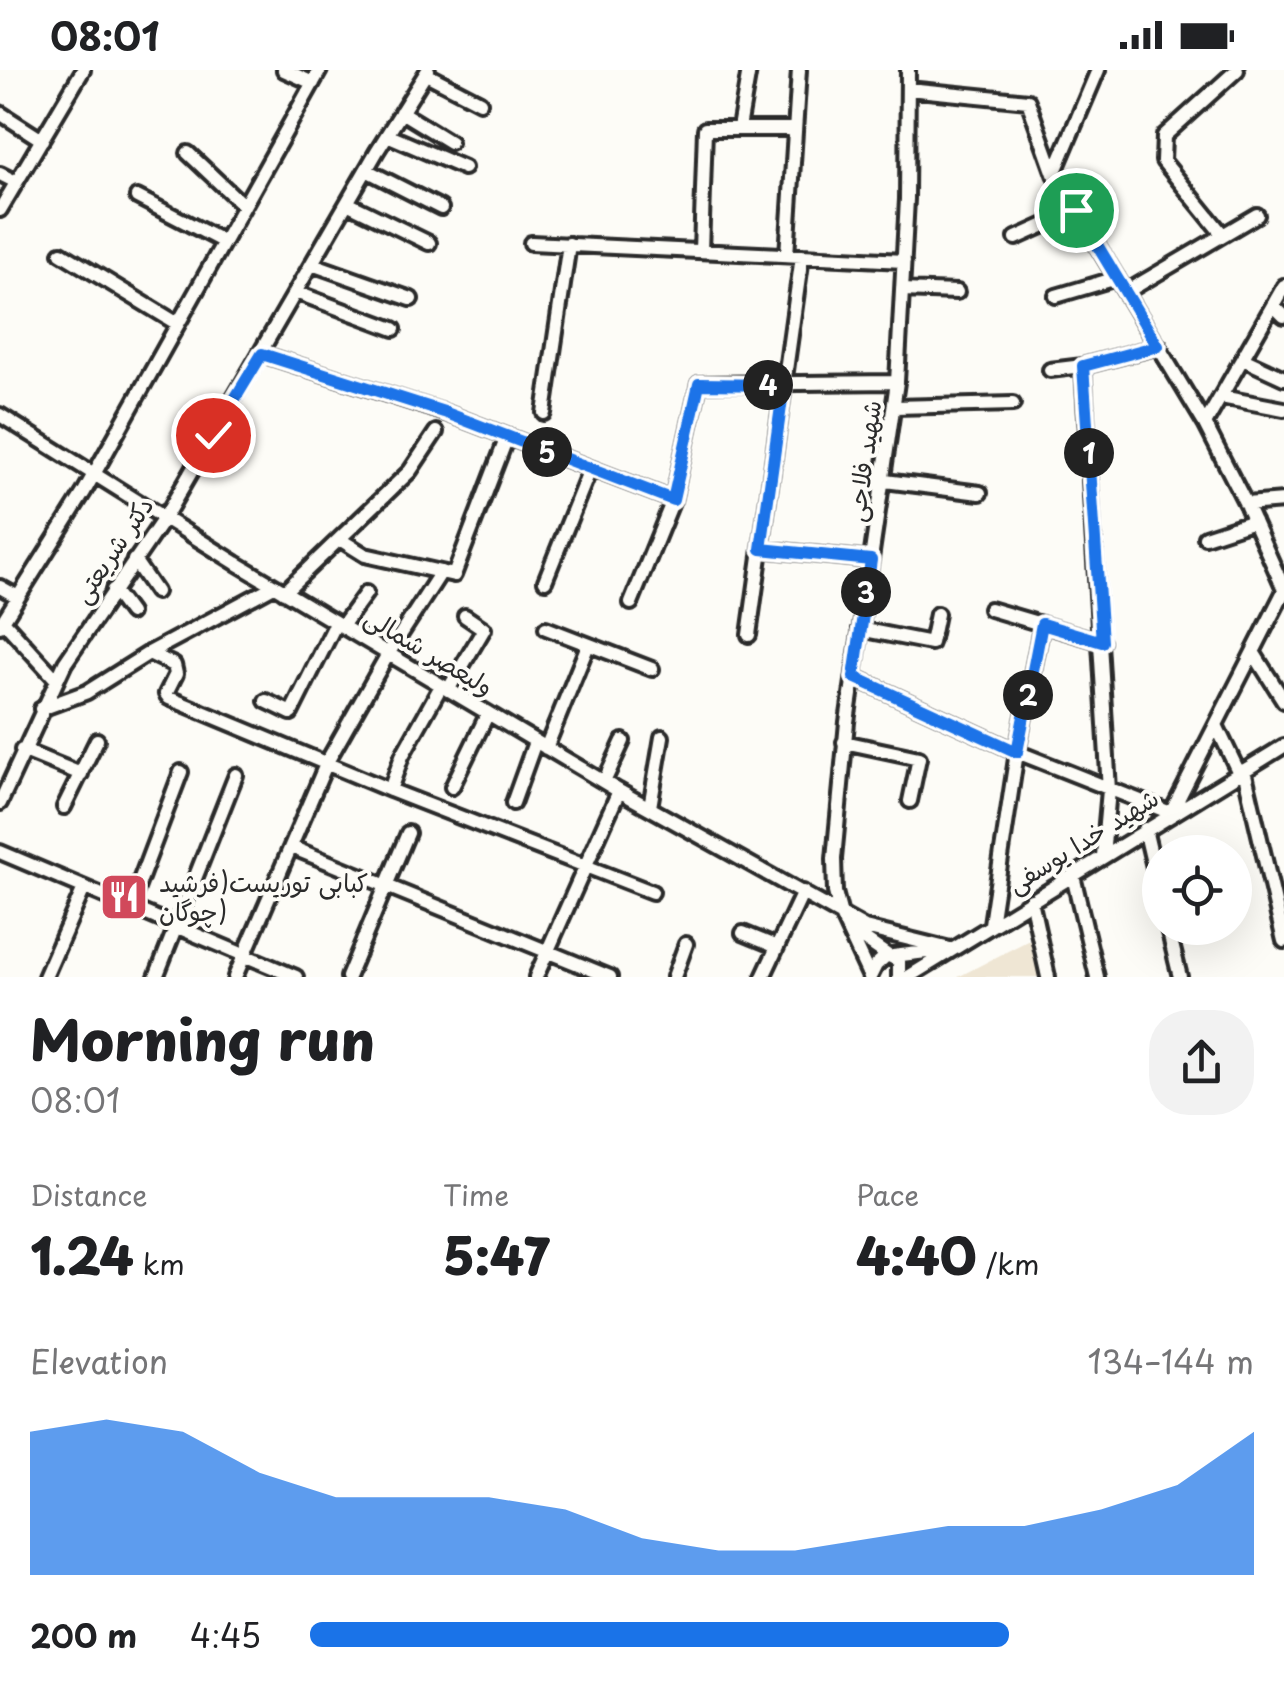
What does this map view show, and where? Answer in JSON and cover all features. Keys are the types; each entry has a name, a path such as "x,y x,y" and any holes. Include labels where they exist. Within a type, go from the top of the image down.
{"street":[{"path":"0,210 83,70"},
{"path":"56,679 2,623 94,472 317,76 284,70"},
{"path":"739,128 749,70"},
{"path":"787,255 799,70"},
{"name":"شهید فلاحی","path":"870,977 841,915 835,892 834,860 844,742 898,382 908,70"},
{"path":"1054,174 1098,70"},
{"path":"1222,235 1163,161 1164,136 1237,70"},
{"path":"427,72 480,102"},
{"name":"دکتر شریعتی","path":"0,802 56,679 165,516 427,72"},
{"path":"854,677 1017,752 1172,813 1284,590 1206,424 1054,174 1028,101 908,89"},
{"path":"402,112 450,142"},
{"path":"0,114 42,140"},
{"path":"701,251 705,128 795,129"},
{"path":"387,135 464,168"},
{"path":"188,153 244,206"},
{"path":"366,170 441,208"},
{"path":"0,174 16,182"},
{"path":"138,197 224,242"},
{"path":"347,202 428,243"},
{"path":"1016,238 1076,210"},
{"path":"1126,292 1257,214"},
{"path":"531,242 904,261"},
{"path":"544,412 569,244"},
{"path":"60,253 178,324"},
{"path":"749,635 802,256"},
{"path":"312,264 412,299"},
{"path":"1056,296 1117,278"},
{"path":"1206,424 1284,286"},
{"path":"902,290 956,292"},
{"path":"296,292 394,329"},
{"path":"1273,305 1284,316"},
{"path":"1050,370 1083,366 1158,346"},
{"path":"262,354 507,436 673,500"},
{"path":"1242,359 1284,378"},
{"path":"1083,366 1109,790 1102,856"},
{"path":"630,603 673,500 699,384 898,382"},
{"path":"1221,397 1284,410"},
{"path":"895,406 1012,404"},
{"name":"ولیعصر شمالی","path":"0,415 339,625 619,791 841,915"},
{"path":"41,709 86,692 150,653 279,589 341,540 410,471 436,432"},
{"path":"341,540 365,556 454,575 507,436"},
{"path":"545,581 590,468"},
{"path":"885,481 980,493"},
{"path":"1246,504 1284,501"},
{"path":"1205,536 1254,521"},
{"path":"761,549 871,560"},
{"path":"134,560 156,592"},
{"path":"235,977 327,762 388,654 441,572"},
{"path":"0,587 18,597"},
{"path":"113,590 130,614"},
{"path":"266,701 291,712 339,625 366,593"},
{"path":"990,608 1102,642"},
{"path":"860,629 931,643 938,614"},
{"path":"390,790 402,756 484,629 465,616"},
{"path":"991,924 1017,752 1042,624"},
{"path":"546,628 652,669"},
{"path":"513,803 588,645"},
{"path":"1253,652 1284,701"},
{"path":"150,653 174,665 176,674 166,694 169,698 390,790 652,892"},
{"path":"452,787 488,713"},
{"path":"1216,726 1242,771 1284,941"},
{"path":"650,807 662,737"},
{"path":"64,806 98,740"},
{"path":"604,782 623,741"},
{"path":"844,742 918,758 910,801"},
{"name":"شهید خدا یوسفی","path":"908,977 1284,746"},
{"path":"22,750 82,774"},
{"path":"130,907 181,772"},
{"path":"156,977 236,775"},
{"path":"536,977 619,791"},
{"path":"1144,829 1146,835"},
{"path":"348,977 408,833"},
{"path":"291,846 610,977"},
{"path":"0,852 296,977"},
{"path":"1073,876 1097,977"},
{"path":"45,977 84,888"},
{"path":"763,977 802,892"},
{"path":"1031,900 1048,977"},
{"path":"841,915 866,928 950,949"},
{"path":"841,915 861,937 890,955 900,966 899,977"},
{"path":"743,933 777,947"},
{"path":"674,977 686,944"},
{"path":"1172,945 1180,977"},
{"path":"870,977 876,965 890,955 950,949"}],"shaded area":[{"path":"1035,937 1043,977 958,977"}],"place":[{"name":"کبابی توریست(فرشید چوگان)","path":"124,897"}],"route":[{"path":"213,435 262,354 444,412 673,500 699,384 784,385 761,549 871,560 854,677 1017,752 1042,624 1102,642 1083,366 1158,346 1076,210"}]}
